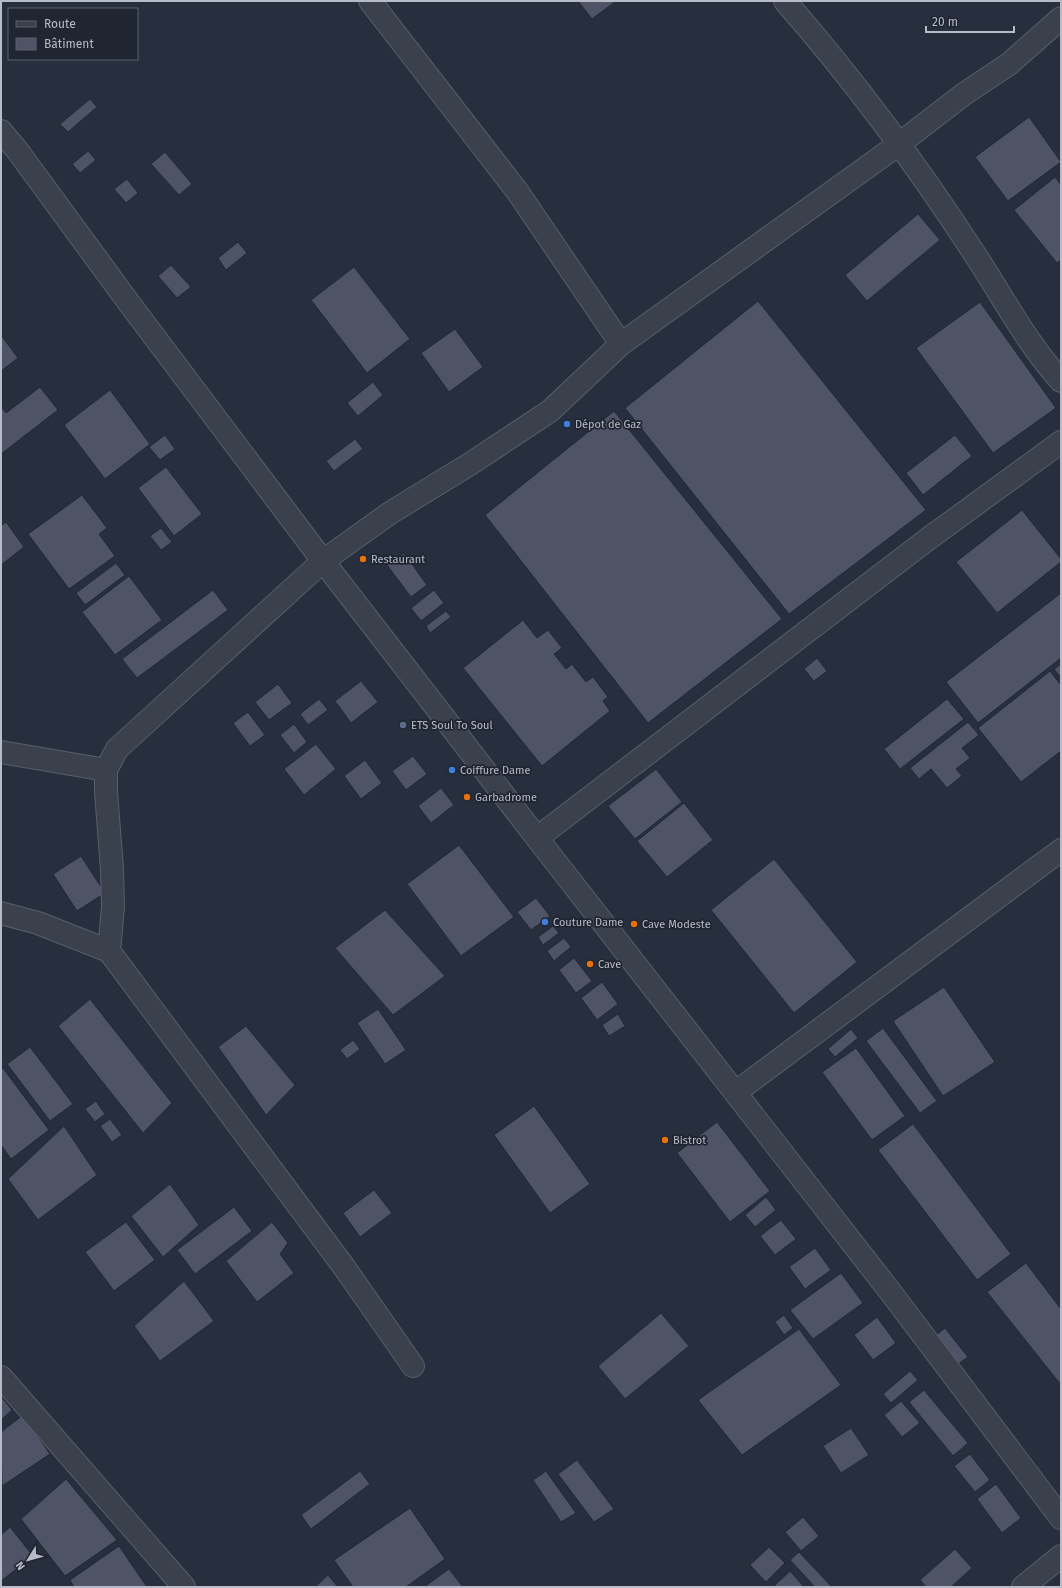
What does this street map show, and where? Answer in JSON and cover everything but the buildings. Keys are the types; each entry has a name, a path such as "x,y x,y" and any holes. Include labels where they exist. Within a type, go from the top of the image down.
{"street":[{"path":"370,1 517,191 622,344"},
{"path":"785,1 833,56 899,144 974,253 1015,321 1061,381"},
{"path":"109,951 113,907 106,770 117,749 323,560 390,513 470,464 550,410 622,344 899,144 964,94 1009,64 1061,18"},
{"path":"1,131 17,150 129,303 323,560 536,838 736,1092 892,1294 1061,1518"},
{"path":"536,838 928,539 1061,442"},
{"path":"1,752 106,770"},
{"path":"736,1092 1061,850"},
{"path":"1,913 38,923 109,951 344,1268 413,1366"},
{"path":"1,1377 184,1587"},
{"path":"1023,1587 1061,1556"}],"place":[{"name":"Dépot de Gaz","path":"567,424"},
{"name":"Restaurant","path":"363,559"},
{"name":"ETS Soul To Soul","path":"403,725"},
{"name":"Coiffure Dame","path":"452,770"},
{"name":"Garbadrome","path":"467,797"},
{"name":"Couture Dame","path":"545,922"},
{"name":"Cave Modeste","path":"634,924"},
{"name":"Cave","path":"590,964"},
{"name":"Bistrot","path":"665,1140"}]}
